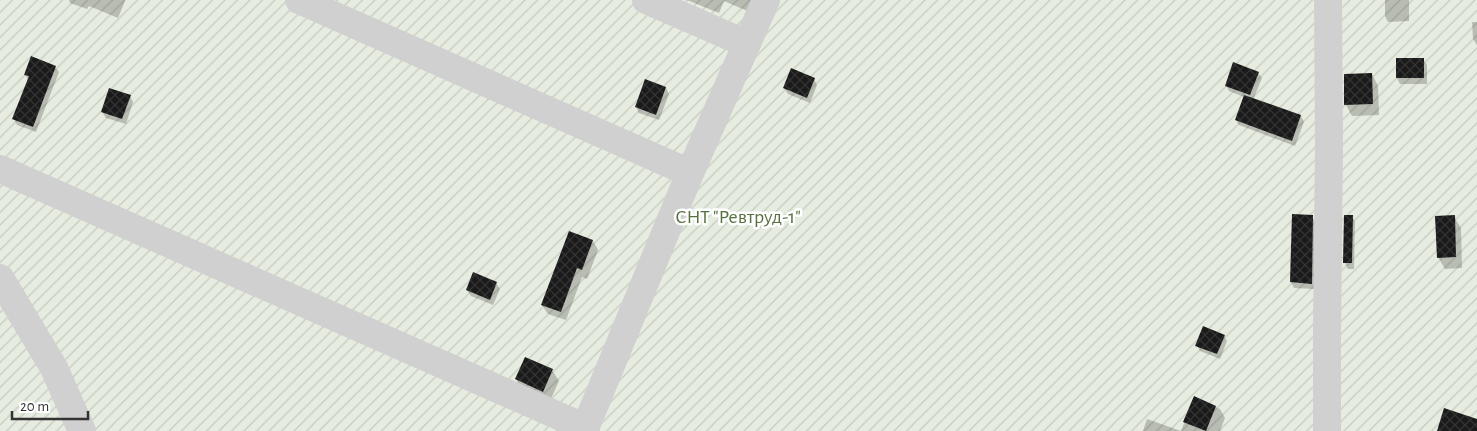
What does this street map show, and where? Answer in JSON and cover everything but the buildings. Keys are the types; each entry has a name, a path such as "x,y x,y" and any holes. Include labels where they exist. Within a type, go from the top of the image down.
{"street":[{"path":"299,0 690,173"},
{"path":"646,0 747,44"},
{"path":"0,169 585,429 690,173 766,0"},
{"path":"1328,0 1330,145 1326,331 1328,431"},
{"path":"0,278 54,368 82,431"}],"green space":[{"name":"СНТ \"Ревтруд-1\"","path":"0,0 1477,0 1477,431 0,431"}]}
